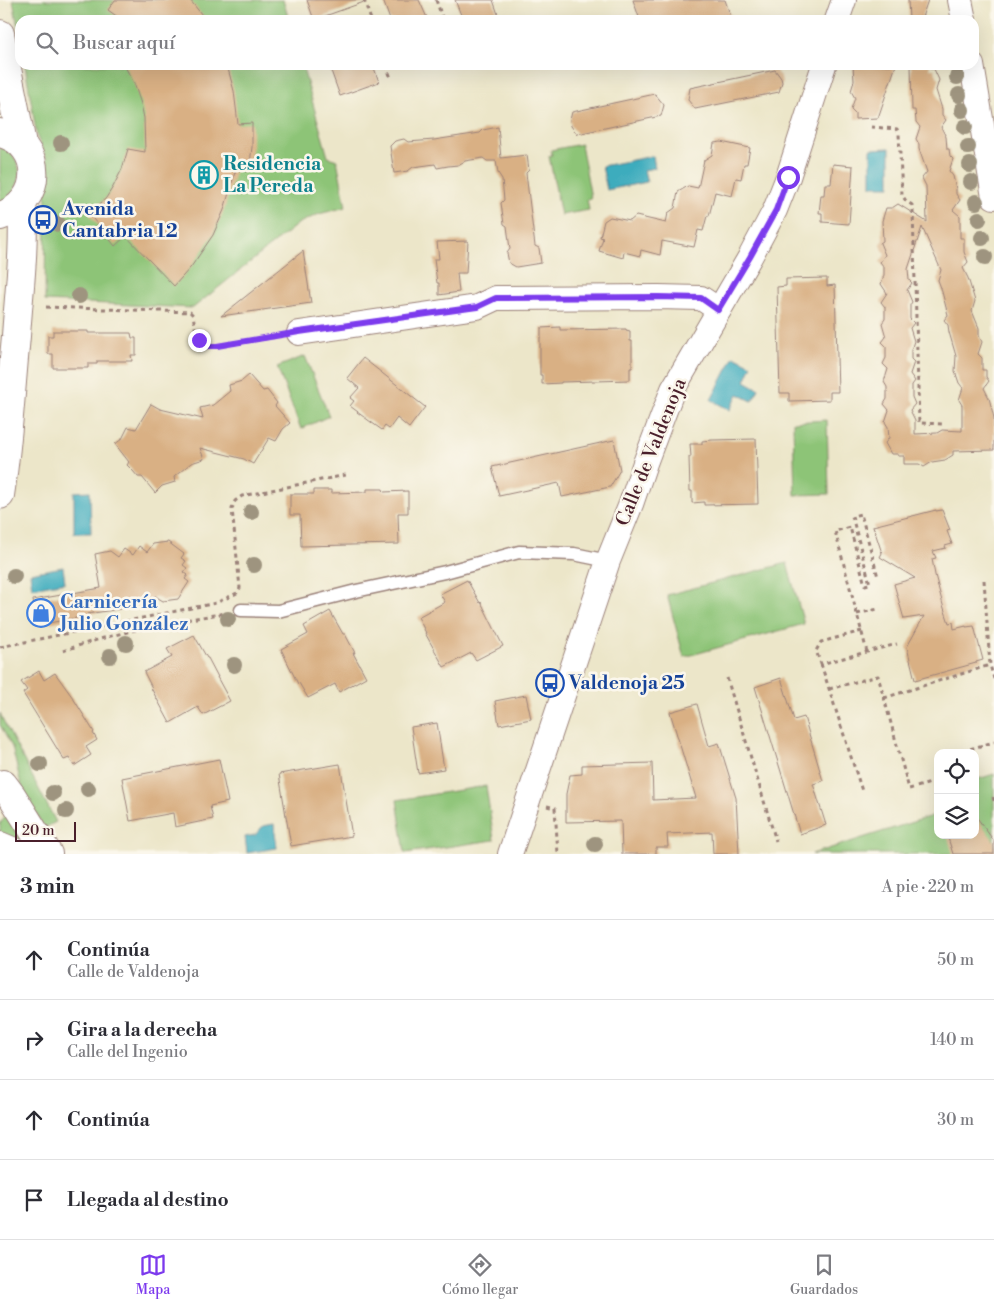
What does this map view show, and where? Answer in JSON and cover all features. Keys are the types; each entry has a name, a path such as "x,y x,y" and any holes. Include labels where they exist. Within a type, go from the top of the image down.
{"main road":[{"path":"0,34 10,84 11,138 31,158 34,174 31,190 11,210 24,226 22,273 0,495"},
{"path":"0,110 10,84"},
{"path":"0,229 10,242 22,273"},
{"path":"1,779 48,854"},
{"path":"0,846 19,854"}],"street":[{"path":"839,15 844,0"},
{"name":"Calle de Valdenoja","path":"510,854 608,561 673,389 776,210 822,70"},
{"path":"973,70 994,197"},
{"path":"299,332 477,307 496,298 701,298 718,310"}],"lane":[{"path":"241,610 278,611 356,591 445,572 519,552 574,554 608,561"}],"path":[{"path":"364,0 369,15"},
{"path":"436,0 441,15"},
{"path":"388,70 391,78"},
{"path":"871,127 897,129 899,134 902,195 912,205 913,211 919,423 944,424"},
{"path":"46,307 190,312 193,315 199,340 207,346 217,346 299,332"},
{"path":"0,647 216,603 237,593 240,588 232,509 235,501 242,496 346,475"},
{"path":"867,652 835,531 850,527 865,585 870,584 852,516 861,514 878,577"},
{"path":"984,580 990,665 994,679"},
{"path":"857,614 878,609"},
{"path":"63,651 91,641 156,626 241,610"},
{"path":"862,632 821,642 816,651 862,791"},
{"path":"821,664 897,644"},
{"path":"884,698 990,665"},
{"path":"829,689 878,676 909,789 934,781"},
{"path":"727,678 776,841"},
{"path":"969,749 994,742"},
{"path":"528,801 556,808 558,854"}],"green space":[{"path":"13,0 283,0 288,15 16,15"},
{"path":"26,70 303,70 328,157 337,160 346,207 319,214 299,223 193,308 45,301 46,190 49,172 46,157 37,137"},
{"path":"581,144 591,198 587,199 589,210 561,215 549,156 552,155 551,150"},
{"path":"0,146 15,158 18,164 19,177 12,194 0,202"},
{"path":"305,356 329,416 301,429 277,367"},
{"path":"827,420 829,494 795,495 793,422"},
{"path":"787,563 804,624 684,657 667,595"},
{"path":"0,713 56,822 44,828 21,784 12,747 0,725"},
{"path":"994,774 994,854 812,854 934,815 934,839 979,839 979,779"},
{"path":"486,786 494,840 405,853 397,800"},
{"path":"12,808 35,852 0,836 0,824"}],"water":[{"path":"890,148 890,186 871,186 871,149"},
{"path":"653,156 655,168 644,170 647,182 607,190 602,166"},
{"path":"734,356 752,365 745,381 759,389 752,401 738,394 730,410 711,400"},
{"path":"90,491 91,533 74,533 74,492"},
{"path":"63,567 65,582 32,588 30,573"},
{"path":"274,824 277,848 247,853 245,837 255,835 263,826"}],"building":[{"path":"115,0 190,0 202,15 115,15 108,10"},
{"path":"307,0 364,0 364,2 328,15 312,15"},
{"path":"383,0 419,0 426,15 388,15"},
{"path":"455,0 493,0 498,15 461,15"},
{"path":"633,0 725,0 730,15 638,15"},
{"path":"908,0 928,0 923,15 909,15"},
{"name":"Residencia La Pereda","path":"127,70 228,70 234,91 238,124 252,123 249,172 236,169 224,210 213,235 191,267 174,286 126,236 115,246 89,214 106,198 113,187 122,169 128,149 145,152 144,118 134,83"},
{"path":"331,70 375,70 379,82 340,96"},
{"path":"775,70 782,82 779,92 695,109 688,100 690,88"},
{"path":"853,70 894,70 878,118 855,119 855,113 851,109 855,98 851,91 854,81"},
{"path":"911,70 934,70 939,80 936,90 942,115 946,120 941,127 946,137 947,149 949,149 950,156 953,159 949,171 953,176 956,194 960,200 953,210 960,216 960,238 964,238 964,252 968,262 963,268 975,301 972,311 982,342 978,354 982,358 982,370 986,370 986,377 989,381 984,388 989,398 994,418 994,450 953,451 953,455 945,460 932,462 924,467 919,464 904,464 904,456 891,454 885,443 889,438 888,427 885,422 889,410 884,404 887,399 887,387 884,382 888,369 883,364 886,358 886,346 882,342 886,337 882,323 885,319 885,307 881,302 887,293 881,284 884,267 880,262 885,255 880,243 883,241 882,221 886,208 892,208 898,204 927,222 926,186 922,178 927,172 916,139 920,127 916,122 915,110 912,110","holes":["922,227 941,270 938,280 948,315 944,320 948,325 956,356 955,371 963,388 959,400 962,405 962,431 942,430 937,433 915,434 915,420 910,410 915,404 912,397 912,385 915,381 910,374 914,362 911,359 914,341 910,328 914,323 910,319 910,305 912,302 907,290 912,283 909,280 908,269"]},
{"path":"655,94 664,105 661,116 577,134 571,126 572,112"},
{"path":"498,127 501,158 527,155 529,170 526,173 532,223 535,246 539,248 541,263 516,267 509,263 507,253 510,249 507,226 504,224 501,203 504,200 502,179 498,173 496,161 487,161 483,158 465,161 458,165 437,168 435,164 413,167 408,171 394,173 390,146 395,141 404,139 408,142 434,140 480,133 483,130"},
{"path":"721,142 750,148 747,164 744,164 741,179 736,178 732,196 715,192 709,216 707,216 703,231 698,230 694,247 662,241 660,255 641,250 640,256 624,252 623,258 599,251 603,238 600,237 604,221 610,217 630,221 636,216 666,223 668,213 675,208 678,192 688,186 698,188 704,160 712,155 714,143"},
{"path":"833,164 853,166 849,224 822,222 822,213 819,213 821,195 824,195 825,184 831,184"},
{"path":"468,241 466,273 457,273 459,292 439,295 439,283 437,283 434,259 439,259 437,242"},
{"path":"303,251 311,303 221,316"},
{"path":"827,278 827,286 835,285 838,392 830,392 830,400 789,401 789,393 780,393 777,287 786,286 786,279"},
{"path":"560,327 560,330 626,329 630,331 632,368 630,368 630,380 542,384 542,375 540,375 541,328"},
{"path":"53,331 131,333 132,338 136,338 136,355 131,355 132,361 97,361 97,364 88,364 88,368 53,368 53,354 48,354 48,336 53,336"},
{"path":"363,358 425,407 409,428 397,418 389,429 385,426 382,430 350,406 354,401 350,398 359,388 347,378"},
{"path":"249,375 263,391 267,390 277,403 275,406 290,423 283,429 276,441 269,438 253,464 244,459 200,448 204,459 191,463 174,477 175,482 162,486 155,493 142,477 138,477 127,465 129,462 115,444 122,439 128,427 136,429 151,404 160,409 203,419 200,408 213,405 230,391 229,385 242,381"},
{"path":"756,439 758,504 704,505 704,502 692,503 692,491 690,491 690,444 702,444 702,441 712,440"},
{"path":"614,440 620,470 610,487 562,497 559,483 499,496 492,467"},
{"path":"367,489 383,489 384,492 408,491 408,513 398,513 399,544 301,546 300,515 290,515 290,494 314,494 314,490 331,490 331,493 367,492"},
{"path":"942,510 950,530 947,531 952,544 945,546 946,548 933,551 936,558 932,559 943,605 949,623 953,622 954,629 974,626 983,660 915,680 907,647 924,616 904,619 894,584 915,578 880,557 882,553 873,526"},
{"path":"168,542 184,554 181,558 186,561 183,565 187,568 184,572 188,575 185,579 189,582 178,599 163,601 155,596 149,604 140,598 134,607 126,601 120,609 37,625 33,600 101,588 95,554 110,551 118,557 124,549 133,555 139,546 147,552 153,544"},
{"path":"467,580 481,602 503,646 476,660 471,653 444,667 418,617 445,602 440,594"},
{"path":"330,611 343,634 345,634 366,677 339,692 335,684 308,698 298,684 281,649 308,634 304,626"},
{"path":"194,635 230,701 203,715 198,707 170,723 144,672 172,657 167,649"},
{"path":"39,671 44,680 55,673 73,698 97,740 86,747 91,755 74,766 69,758 64,760 23,693 27,690 21,682"},
{"path":"781,678 794,720 804,717 823,781 813,784 826,825 800,834 755,687"},
{"path":"526,695 531,719 499,725 495,701"},
{"path":"697,704 709,746 719,743 736,798 739,854 713,854 712,832 667,834 668,847 656,847 656,854 622,854 621,821 566,822 566,794 570,775 582,774 582,765 652,763 653,800 696,798 670,712"},
{"path":"437,723 444,769 418,773 411,727"},
{"path":"219,759 228,802 210,806 213,819 175,827 173,813 130,821 122,778"},
{"path":"340,764 352,836 291,846 279,774"},
{"path":"979,820 994,841 994,854 953,854 948,839 979,839"}],"place":[{"name":"Residencia La Pereda","path":"204,175"},
{"name":"Avenida Cantabria 12","path":"43,220"},
{"name":"Carnicería Julio González","path":"41,613"},
{"name":"Valdenoja 25","path":"550,683"}],"route":[{"path":"199,340 207,346 217,346 299,332 477,307 496,298 701,298 718,310 776,210 788,177"}]}
